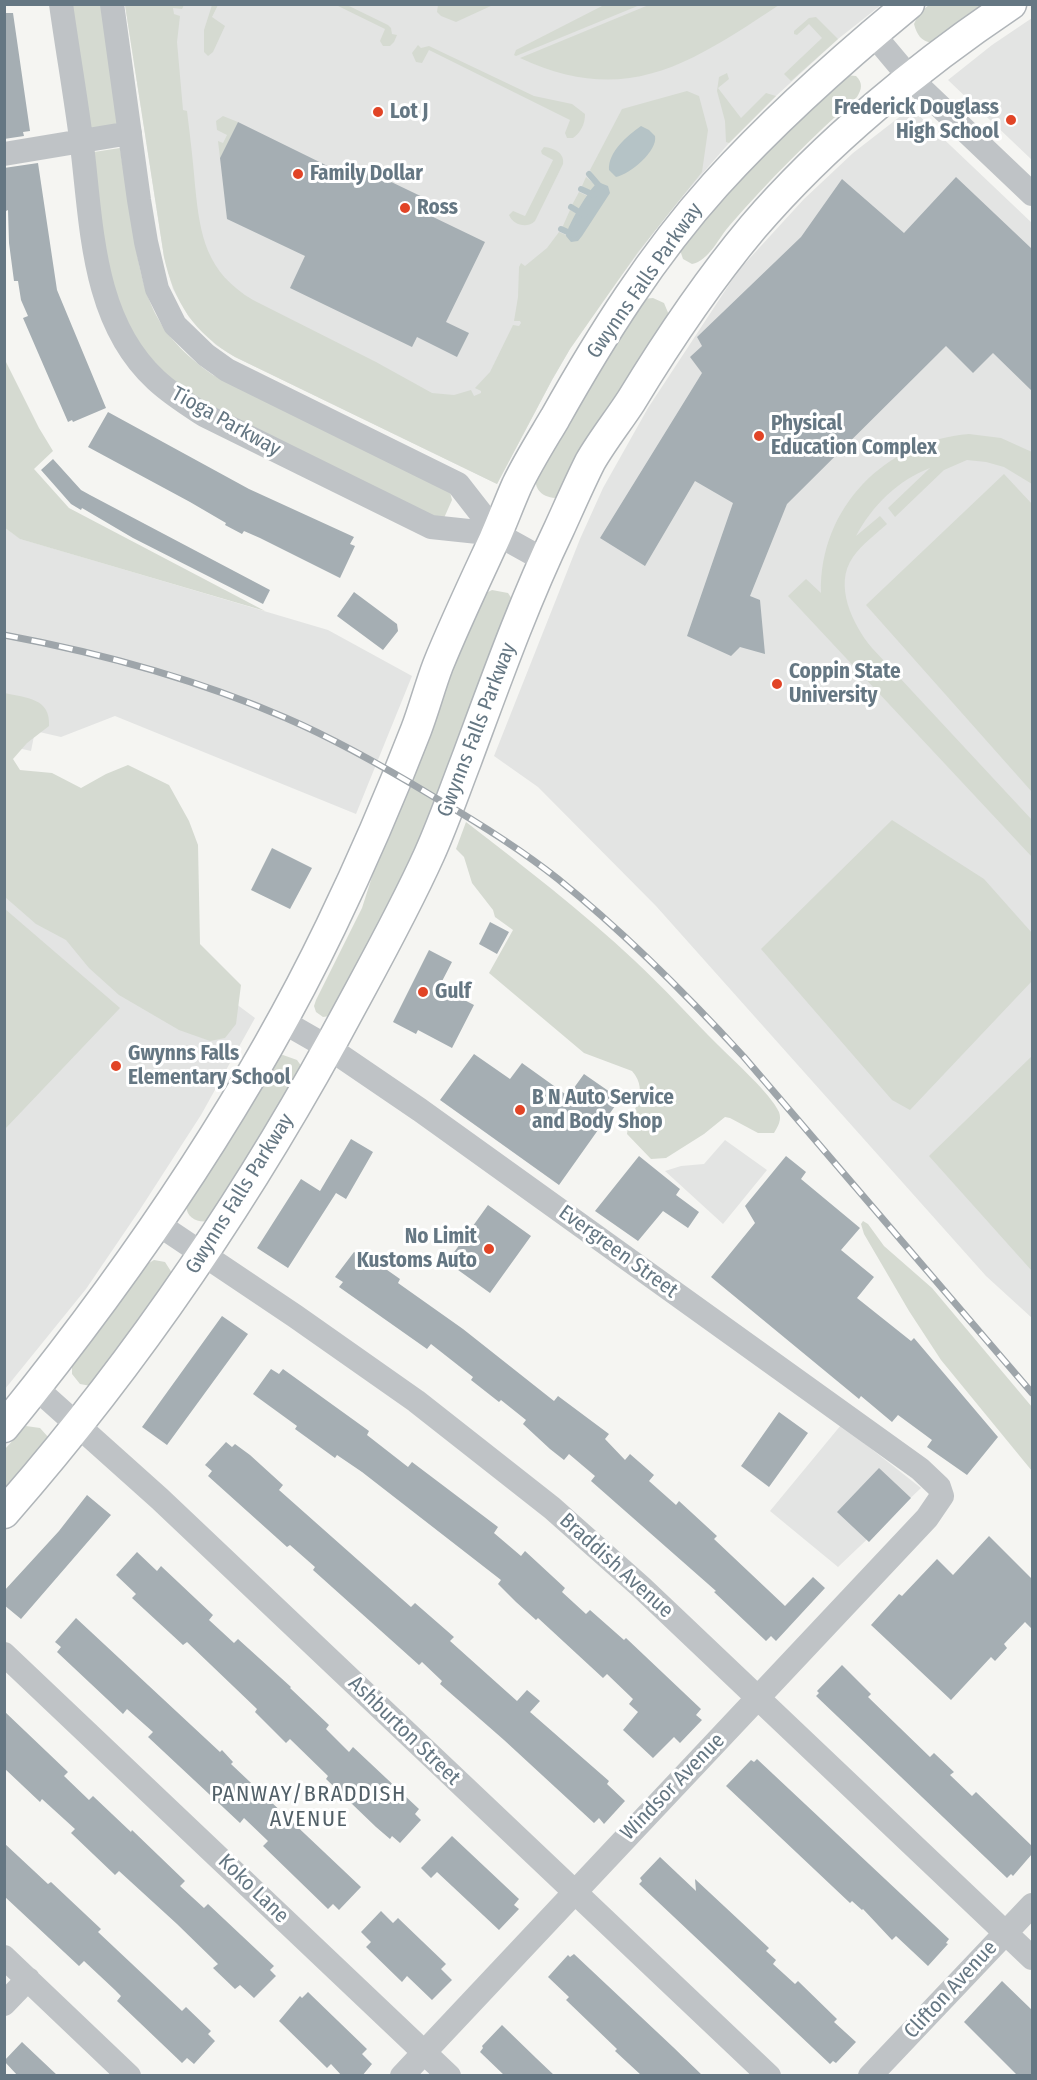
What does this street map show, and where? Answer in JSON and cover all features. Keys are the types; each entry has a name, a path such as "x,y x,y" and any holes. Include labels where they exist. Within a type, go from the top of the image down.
{"main road":[{"name":"Gwynns Falls Parkway","path":"4,1427 102,1303 158,1224 222,1125 282,1021 329,931 375,832 438,666 518,484 579,375 654,262 712,188 750,148 873,34 909,4"},
{"name":"Gwynns Falls Parkway","path":"4,1513 78,1426 140,1345 252,1178 329,1048 428,856 544,560 591,461 700,294 756,224 842,138 950,46 1011,4"}],"street":[{"name":"Tioga Parkway","path":"61,4 94,247 101,283 110,310 122,333 136,356 154,378 175,397 204,415 431,527 497,534 544,560"},
{"name":"Tioga Parkway","path":"112,4 152,270 165,307 176,325 206,355 227,370 458,484 497,534"},
{"path":"873,34 910,78 1032,194"},
{"path":"4,154 130,133"},
{"name":"Evergreen Street","path":"282,1021 329,1048 420,1110 920,1469 939,1487 942,1496"},
{"name":"Braddish Avenue","path":"158,1224 416,1401 518,1480 602,1552 1032,1958"},
{"name":"Ashburton Street","path":"36,1388 160,1499 769,2076"},
{"name":"Windsor Avenue","path":"402,2076 927,1518 942,1496"},
{"name":"Koko Lane","path":"4,1654 449,2076"},
{"name":"Clifton Avenue","path":"870,2076 1032,1905"},
{"path":"4,1957 129,2076"},
{"path":"4,2004 28,1979"}],"shaded area":[{"path":"438,4 493,5 456,22 437,12"},
{"path":"651,4 779,5 716,45 657,72 626,78 593,79 558,72 520,58"},
{"path":"69,5 103,5 118,123 91,131"},
{"path":"125,5 881,5 838,39 776,96 729,143 669,212 570,349 497,484 235,357 216,345 189,317 173,289 164,257"},
{"path":"125,5 184,5 182,9 173,8 174,14 180,16 177,42 183,110 187,111 203,236 215,265 237,289 253,300 432,393 454,395 471,390 474,396 481,393 475,388 490,372 513,325 519,326 521,323 514,321 519,267 521,263 525,266 547,248 559,232 566,235 567,229 562,228 570,210 576,213 579,209 572,205 579,192 588,196 590,191 582,186 586,177 594,184 598,182 590,170 622,109 687,91 699,96 708,130 702,172 638,252 570,349 497,484 235,357 208,338 197,327 180,302 164,257"},
{"path":"212,5 218,5 212,17 225,26 213,52 208,56 204,52 204,30"},
{"path":"336,5 347,5 388,25 392,34 397,35 394,42 390,46 383,46 380,41 385,29"},
{"path":"604,5 640,5 514,55 516,50"},
{"path":"929,5 993,5 932,43 920,37 914,24 919,13"},
{"path":"816,17 838,39 791,81 784,74 822,38 809,24 797,35 794,31 809,18"},
{"name":"Frederick Douglass High School","path":"1032,18 1032,160 948,80 992,45"},
{"path":"418,45 421,48 429,46 534,96 572,104 585,114 582,128 573,138 567,138 565,133 570,120 429,50 422,63 416,62 412,53"},
{"path":"727,73 729,79 718,88 741,118 766,93 776,96 729,143 726,142 725,121 717,91 719,77"},
{"path":"846,75 856,76 860,81 861,89 857,97 775,175 704,258 692,264 683,259 680,250 745,169"},
{"name":"Coppin State University","path":"911,108 1032,223 1032,1318 986,1276 656,906 538,787 494,756 580,539 603,488 648,408 738,271 804,199 853,153"},
{"path":"223,116 238,122 220,158 218,141 223,143 227,135 217,130 216,121"},
{"path":"641,126 655,136 655,142 642,161 616,177 609,170 612,157 624,140"},
{"path":"544,147 558,152 563,164 535,221 528,225 521,225 509,215 513,211 525,216 553,160 542,154"},
{"path":"120,148 142,276 155,313 177,344 213,375 450,492 452,500 444,518 431,521 180,389 146,353 130,331 105,263 94,152"},
{"path":"598,182 608,186 610,193 582,236 578,241 571,242 566,236 570,224"},
{"path":"653,298 664,303 669,315 558,498 544,495 536,484 536,474 642,299"},
{"path":"4,358 53,451 34,469 69,508 265,611 20,539 5,528"},
{"path":"969,434 1001,438 1032,452 1032,484 1004,467 967,460 944,470 895,517 888,508 930,468 907,479 878,504 862,525 856,536 880,516 887,524 853,557 847,568 845,592 852,616 872,648 1032,820 1032,857 788,596 806,579 821,593 823,562 831,533 845,507 863,484 885,465 910,450 938,439"},
{"path":"1004,474 1032,504 1032,792 866,605"},
{"path":"5,528 21,539 328,630 412,676 356,814 115,716 61,737 35,731 31,751 5,745"},
{"path":"492,590 508,593 516,605 401,884 330,1016 323,1017 316,1012 314,1006 316,1000 362,908 378,858 480,602"},
{"path":"5,693 36,701 46,710 49,717 49,726 27,743 13,759 20,770 52,773 81,788 128,765 169,785 189,821 198,845 200,944 241,985 236,1024 225,1038 210,1041 179,1030 119,995 89,968 66,940 36,924 5,897"},
{"path":"892,820 984,879 1032,933 1032,981 910,1110 892,1100 761,949"},
{"path":"466,822 531,872 615,942 656,981 751,1077 775,1105 780,1118 774,1133 758,1133 725,1117 704,1134 666,1158 651,1159 627,1134 640,1095 640,1087 632,1071 584,1053 489,973 513,930 495,917 493,910 472,883 464,857 456,849"},
{"name":"Gwynns Falls Elementary School","path":"4,831 255,1018 201,1115 139,1211 86,1289 5,1389"},
{"path":"5,909 120,1008 5,1129"},
{"path":"283,1055 297,1060 302,1067 209,1221 193,1219 188,1214 186,1206 278,1056"},
{"path":"1032,1056 1032,1271 929,1156"},
{"path":"725,1140 767,1170 723,1224 665,1171 681,1166 704,1164"},
{"path":"863,1221 868,1224 884,1246 932,1288 1032,1407 1032,1471 941,1360 864,1234 861,1224"},
{"path":"154,1260 165,1262 172,1273 91,1386 80,1384 72,1374 72,1364 144,1266"},
{"path":"841,1425 921,1488 838,1567 770,1511"},
{"path":"26,1426 40,1428 49,1438 5,1499 5,1449"}],"building":[{"path":"4,13 13,13 30,131 23,132 24,136 4,139"},
{"path":"238,122 350,177 356,165 435,203 429,215 485,242 446,322 469,333 457,357 417,337 412,347 290,288 305,256 227,219 220,158"},
{"path":"38,163 57,290 106,408 73,422 72,420 68,422 23,318 28,316 21,300 18,281 14,281 8,210 6,211 4,201 4,168"},
{"name":"Physical Education Complex","path":"956,177 1032,249 1032,391 993,353 973,373 946,346 787,504 750,596 760,600 765,654 740,647 731,656 687,636 733,503 695,481 645,566 600,538 702,373 690,357 702,346 697,337 801,237 842,179 904,233"},
{"path":"108,412 249,489 354,537 350,544 355,546 340,578 260,538 244,531 242,534 190,502 88,447"},
{"path":"53,459 81,490 270,590 263,604 71,504 41,470"},
{"path":"354,592 397,624 398,631 383,650 337,616"},
{"path":"272,848 312,868 290,909 251,890"},
{"path":"490,922 509,932 497,954 479,944"},
{"path":"429,950 452,962 439,987 474,1005 452,1048 418,1030 416,1034 393,1022"},
{"path":"474,1054 510,1079 522,1063 568,1096 584,1074 620,1099 559,1185 440,1100"},
{"path":"351,1139 373,1152 346,1199 336,1193 288,1268 257,1248 301,1179 320,1191"},
{"path":"639,1156 680,1189 676,1195 699,1212 688,1228 663,1211 638,1241 595,1211"},
{"path":"786,1156 806,1172 801,1179 860,1228 841,1250 874,1277 857,1298 911,1341 914,1338 998,1437 967,1475 927,1447 932,1440 898,1415 892,1422 861,1396 859,1399 711,1277 755,1223 745,1206"},
{"name":"No Limit Kustoms Auto","path":"488,1205 531,1236 490,1293 447,1262"},
{"path":"360,1251 400,1279 398,1283 463,1329 554,1401 558,1396 609,1434 605,1439 625,1460 630,1454 654,1475 649,1481 676,1505 679,1501 717,1536 714,1539 785,1606 813,1577 825,1588 776,1641 771,1636 766,1641 714,1592 716,1591 591,1481 595,1476 569,1454 564,1460 550,1449 523,1424 526,1420 471,1380 473,1377 431,1344 427,1349 339,1287 343,1282 335,1277 354,1252 358,1254"},
{"path":"222,1316 248,1334 167,1445 142,1427"},
{"path":"271,1369 279,1374 283,1369 369,1431 367,1435 408,1467 412,1462 498,1527 494,1533 521,1556 525,1551 565,1588 562,1592 586,1614 590,1610 624,1640 626,1638 701,1709 696,1715 702,1720 680,1743 674,1737 653,1758 623,1730 638,1712 629,1704 633,1699 607,1674 603,1678 538,1618 536,1620 498,1584 501,1580 362,1472 337,1455 335,1458 295,1429 297,1426 253,1394"},
{"path":"779,1412 808,1433 769,1487 741,1466"},
{"path":"226,1442 232,1447 235,1444 250,1455 283,1485 279,1490 411,1607 415,1603 454,1637 450,1641 517,1701 527,1690 540,1701 530,1712 609,1781 607,1784 625,1801 604,1824 599,1818 594,1823 440,1684 442,1681 422,1662 419,1665 313,1570 315,1567 290,1545 287,1547 208,1476 212,1471 205,1465"},
{"path":"879,1468 911,1498 869,1542 837,1512"},
{"path":"87,1495 111,1515 21,1619 4,1605 4,1591 59,1531"},
{"path":"989,1536 1032,1579 1032,1629 1025,1622 1004,1644 1007,1648 995,1661 991,1657 951,1700 871,1625 899,1594 902,1596 937,1559 953,1575"},
{"path":"137,1552 157,1571 161,1566 213,1615 209,1620 234,1643 238,1639 291,1687 329,1725 326,1729 349,1752 353,1747 419,1809 415,1814 421,1820 400,1843 392,1836 390,1839 376,1827 326,1779 328,1776 290,1739 286,1743 255,1712 257,1709 187,1642 183,1645 132,1598 136,1594 116,1575"},
{"path":"76,1618 220,1752 222,1750 233,1762 231,1764 361,1887 339,1910 333,1904 328,1909 263,1846 268,1841 244,1818 240,1823 148,1737 153,1732 127,1709 123,1714 57,1652 61,1647 55,1642"},
{"path":"842,1665 871,1694 868,1697 930,1757 934,1753 954,1772 950,1775 972,1796 976,1792 1032,1846 1032,1854 1013,1876 1011,1874 1007,1878 816,1696 819,1693 817,1691"},
{"path":"4,1711 68,1772 64,1776 89,1800 93,1796 185,1881 180,1886 204,1908 208,1904 274,1966 270,1970 276,1976 254,1998 240,1985 235,1989 213,1968 218,1964 177,1924 119,1871 115,1875 71,1833 75,1829 42,1799 40,1802 4,1768"},
{"path":"757,1759 949,1939 946,1943 948,1944 928,1966 896,1936 892,1940 863,1909 852,1901 850,1903 726,1786 751,1760 754,1762"},
{"path":"452,1836 519,1899 514,1905 519,1909 499,1930 437,1872 431,1878 421,1868"},
{"path":"4,1843 48,1884 51,1882 101,1929 98,1932 182,2011 186,2007 211,2031 208,2034 215,2041 194,2064 187,2058 182,2063 117,2001 121,1996 115,1990 84,1961 79,1966 4,1896"},
{"path":"660,1857 696,1891 695,1879 769,1948 766,1951 776,1960 773,1964 795,1984 798,1981 837,2019 834,2022 856,2042 836,2063 833,2061 830,2064 639,1884 642,1881 640,1878"},
{"path":"381,1911 393,1923 398,1918 446,1964 441,1969 452,1980 432,2000 407,1976 402,1982 366,1947 371,1942 361,1932"},
{"path":"574,1954 703,2076 641,2075 615,2051 617,2049 566,2000 569,1997 548,1977 568,1955 570,1957"},
{"path":"1002,1981 1032,2010 1032,2076 1018,2076 964,2022"},
{"path":"308,1992 367,2049 362,2054 372,2064 362,2076 342,2076 331,2064 327,2068 279,2021 300,1996 302,1998"},
{"path":"502,2025 555,2076 505,2076 480,2052 482,2046"},
{"path":"22,2042 58,2076 18,2076 4,2061"}],"waterway":[{"path":"589,174 601,188"},
{"path":"581,189 594,195"},
{"path":"571,207 584,215"},
{"path":"561,229 574,235"}],"railway":[{"path":"4,635 76,650 183,679 286,718 343,745 398,776 482,826 543,868 631,942 744,1057 1032,1393"}],"place":[{"name":"Lot J","path":"378,112"},
{"name":"Frederick Douglass High School","path":"1011,120"},
{"name":"Family Dollar","path":"298,174"},
{"name":"Ross","path":"405,208"},
{"name":"Physical Education Complex","path":"759,436"},
{"name":"Coppin State University","path":"777,684"},
{"name":"Gulf","path":"423,992"},
{"name":"Gwynns Falls Elementary School","path":"116,1066"},
{"name":"B N Auto Service and Body Shop","path":"520,1110"},
{"name":"No Limit Kustoms Auto","path":"489,1249"}],"district":[{"name":"PANWAY/BRADDISH AVENUE","path":"309,1808"}]}
